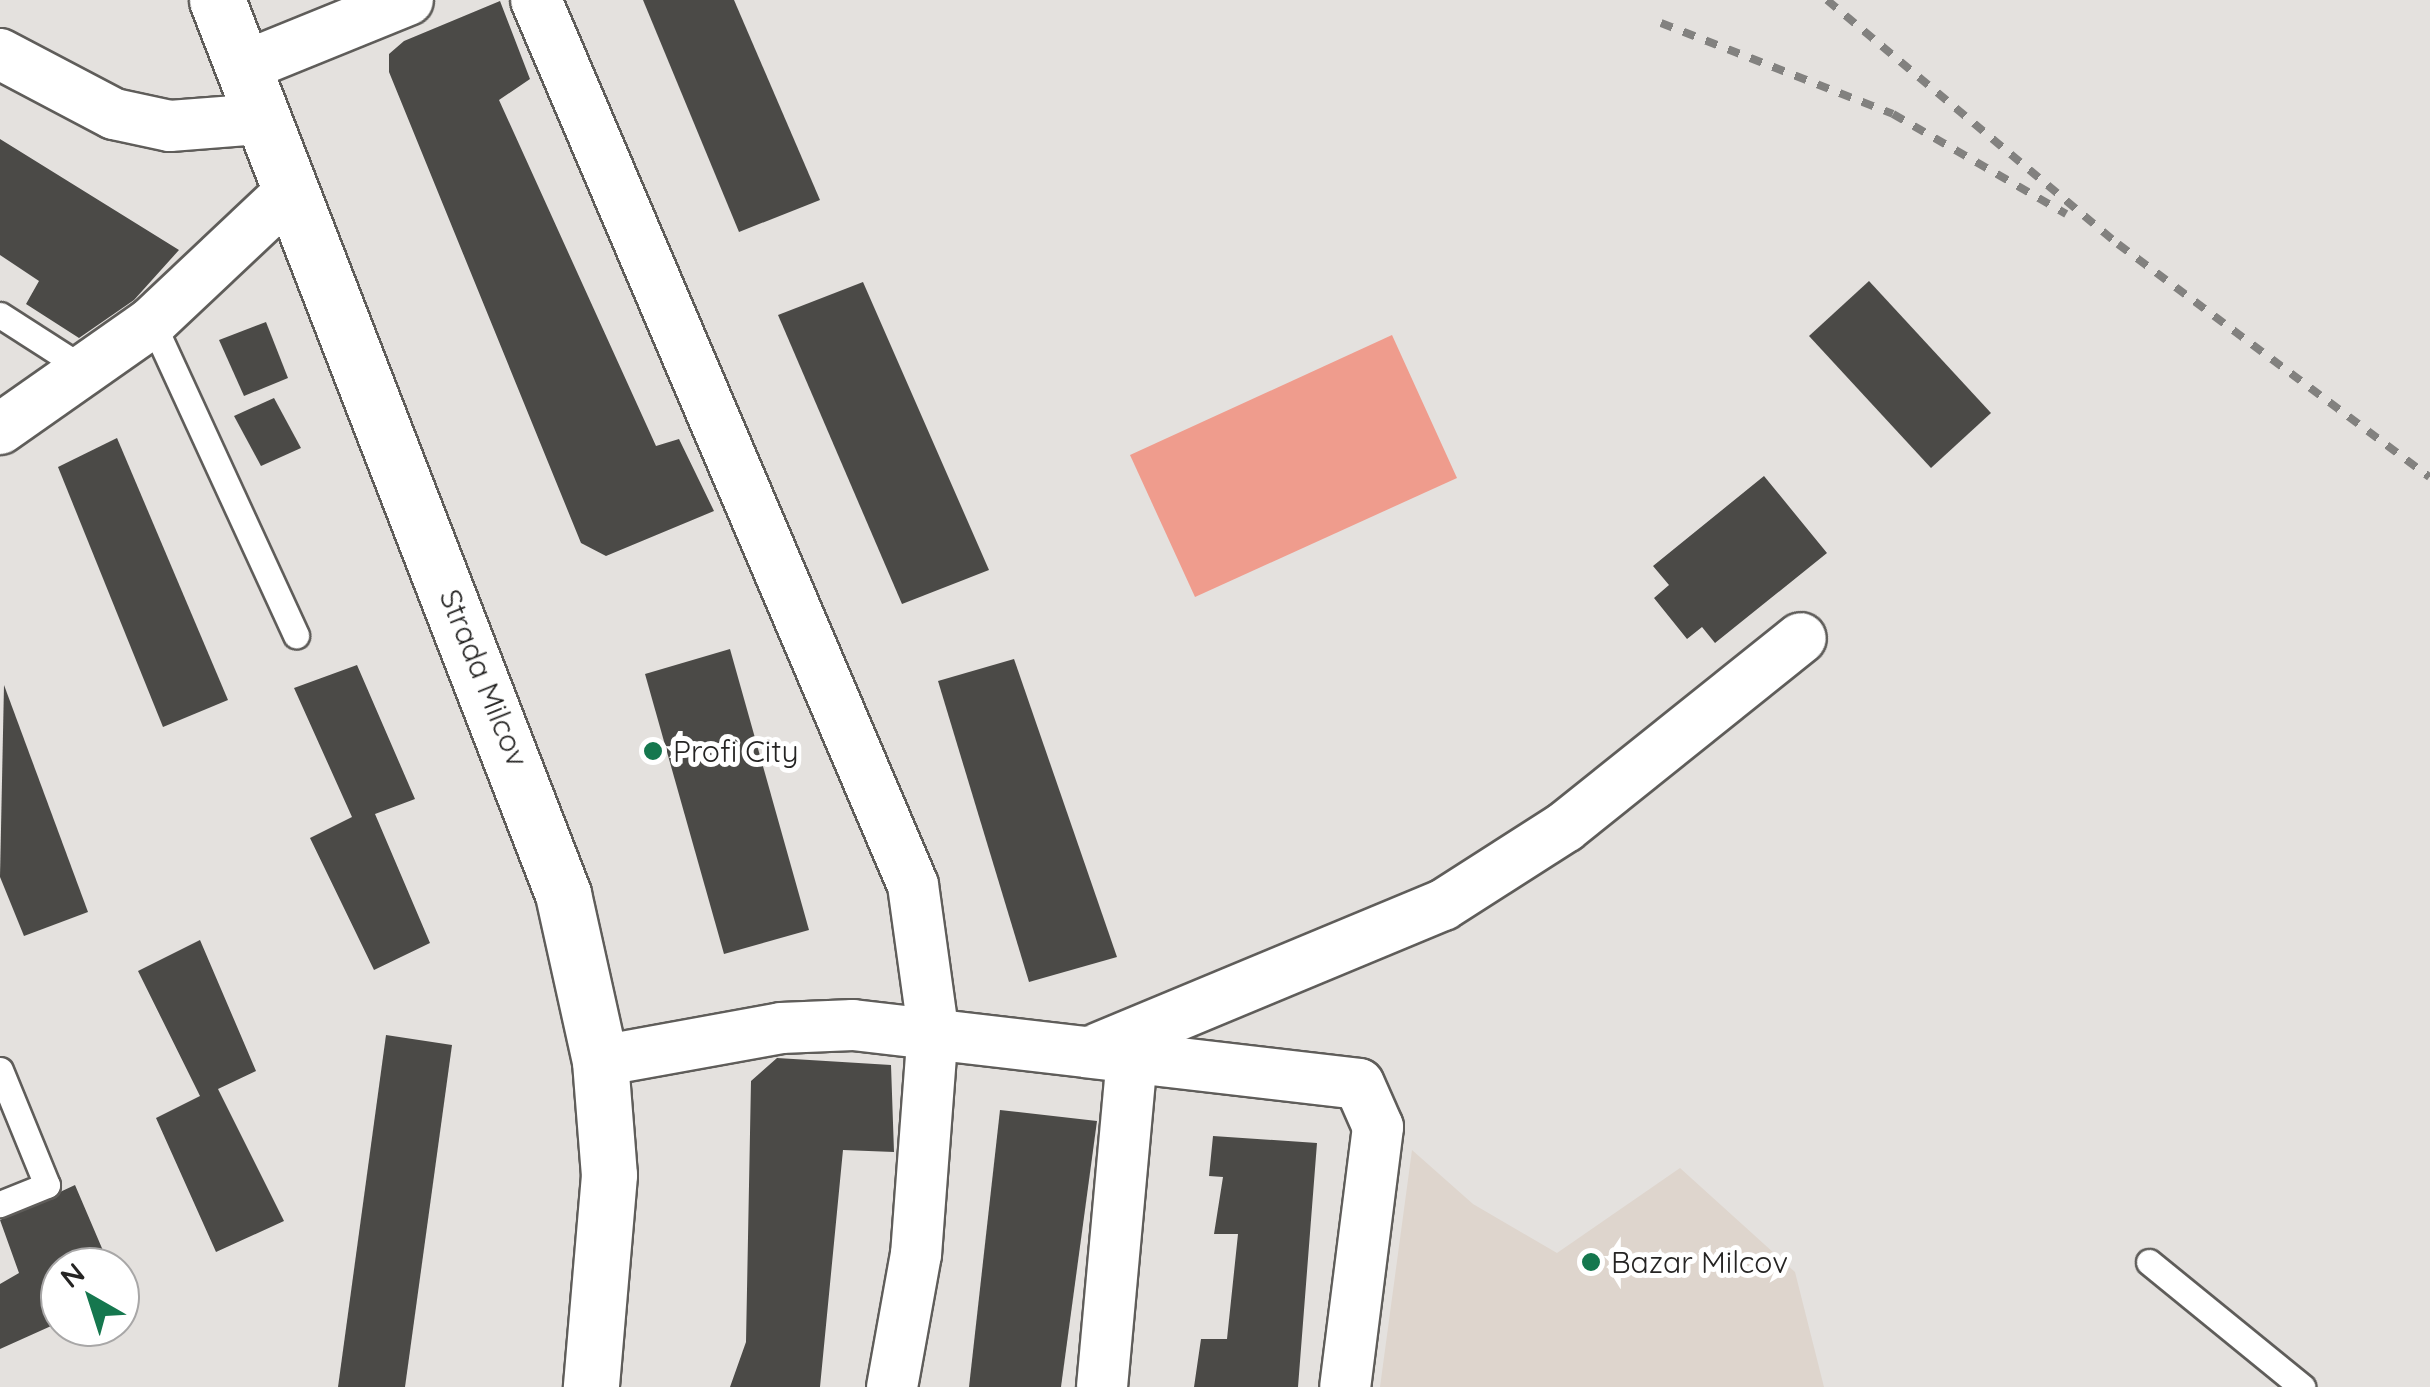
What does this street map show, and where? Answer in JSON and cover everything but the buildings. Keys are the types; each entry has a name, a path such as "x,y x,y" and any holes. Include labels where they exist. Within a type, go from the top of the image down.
{"main road":[{"name":"Strada Milcov","path":"217,0 537,809 600,1061 610,1174 591,1387"}],"street":[{"path":"243,68 408,0"},
{"path":"536,0 913,885 932,1029 916,1254 892,1387"},
{"path":"0,54 114,114 170,126 262,119"},
{"path":"0,429 152,322 290,192"},
{"path":"1113,1052 1443,905 1565,827 1800,638"},
{"path":"600,1061 780,1028 932,1029 1332,1075 1374,1100 1378,1127 1345,1387"},
{"path":"1102,1387 1113,1052"}],"lane":[{"path":"0,315 84,369"},
{"path":"152,322 296,635"},
{"path":"0,1070 48,1185 0,1204"},
{"path":"2149,1262 2302,1387"}],"shaded area":[{"path":"1392,335 1457,478 1195,597 1130,455"},
{"name":"Bazar Milcov","path":"1412,1150 1473,1204 1557,1253 1680,1168 1795,1272 1824,1387 1380,1387"}],"railway":[{"path":"1827,0 2118,244 2430,477"},
{"path":"1661,23 1893,114 2066,214"}],"place":[{"name":"Profi City","path":"653,751"},
{"name":"Bazar Milcov","path":"1591,1262"}]}
